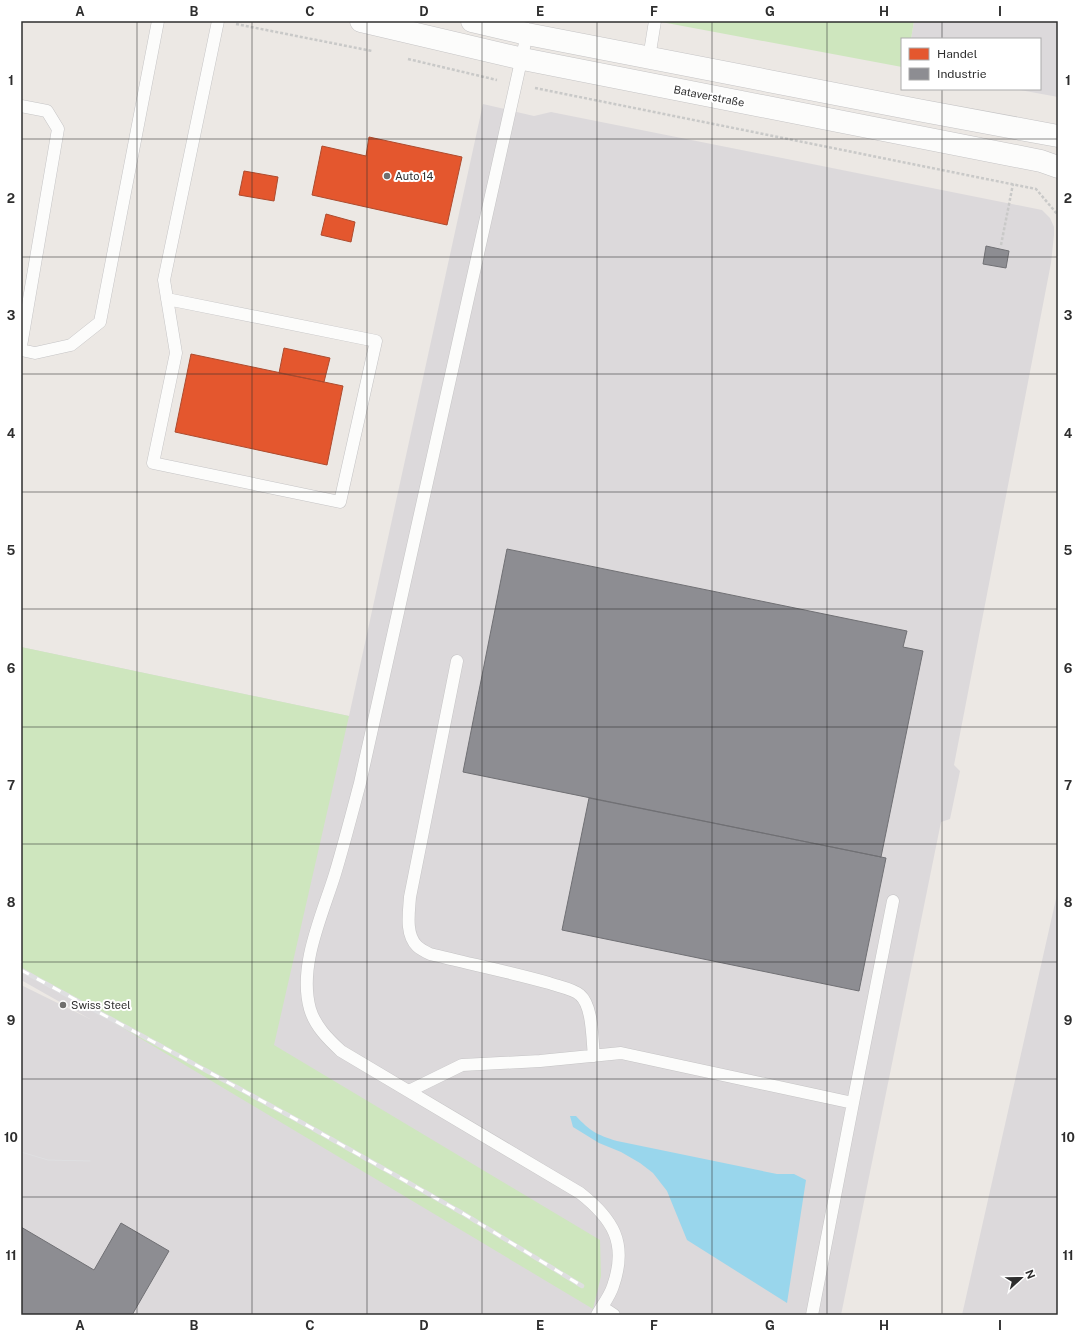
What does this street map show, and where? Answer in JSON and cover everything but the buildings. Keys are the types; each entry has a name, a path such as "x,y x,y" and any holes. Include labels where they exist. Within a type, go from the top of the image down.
{"street":[{"name":"Bataverstraße","path":"361,21 523,59 1033,160 1058,167"},
{"path":"472,21 527,34 649,58 1058,136"}],"lane":[{"path":"21,350 35,353 71,346 100,322 158,21"},
{"path":"167,299 376,340 340,502 153,463 176,354 167,299 164,280 218,21"},
{"path":"649,58 656,21"},
{"path":"527,34 523,59 360,783 309,957 306,984 311,1010 322,1033 341,1050 580,1193 596,1206 611,1224 618,1242 618,1264 613,1286 599,1311 614,1315"},
{"path":"21,106 47,111 58,129 21,346"},
{"path":"457,661 410,897 409,925 412,936 416,946 430,954 534,979 566,988 580,995 587,1006 591,1022 594,1056"},
{"path":"812,1315 892,901"},
{"path":"409,1091 462,1065 620,1053 853,1103"}],"path":[{"path":"230,22 373,51"},
{"path":"403,58 516,85 1036,189 1058,215"},
{"path":"1001,245 1013,184"}],"shaded area":[{"path":"914,21 1058,21 1058,97 1020,90 1041,90 1041,38 911,38"},
{"path":"483,104 534,116 551,112 1042,210 1050,218 1054,227 1051,263 954,765 960,771 950,819 941,822 841,1315 21,1315 21,985 90,1019 21,980 21,647 349,716"},
{"path":"1058,890 1058,1315 962,1315"}],"green space":[{"path":"656,21 914,21 911,38 901,38 901,67"},
{"path":"21,647 349,716 274,1045 600,1240 601,1276 593,1309 21,967"}],"water":[{"path":"570,1116 576,1116 594,1132 617,1141 777,1174 794,1174 806,1180 787,1303 687,1240 667,1191 653,1173 640,1163 621,1152 599,1143 573,1127"}],"tram line":[{"path":"21,1152 48,1160 90,1161"}],"railway":[{"path":"21,970 310,1127 464,1214 582,1286"}],"place":[{"name":"Auto 14","path":"387,176"},
{"name":"Swiss Steel","path":"63,1005"}]}
